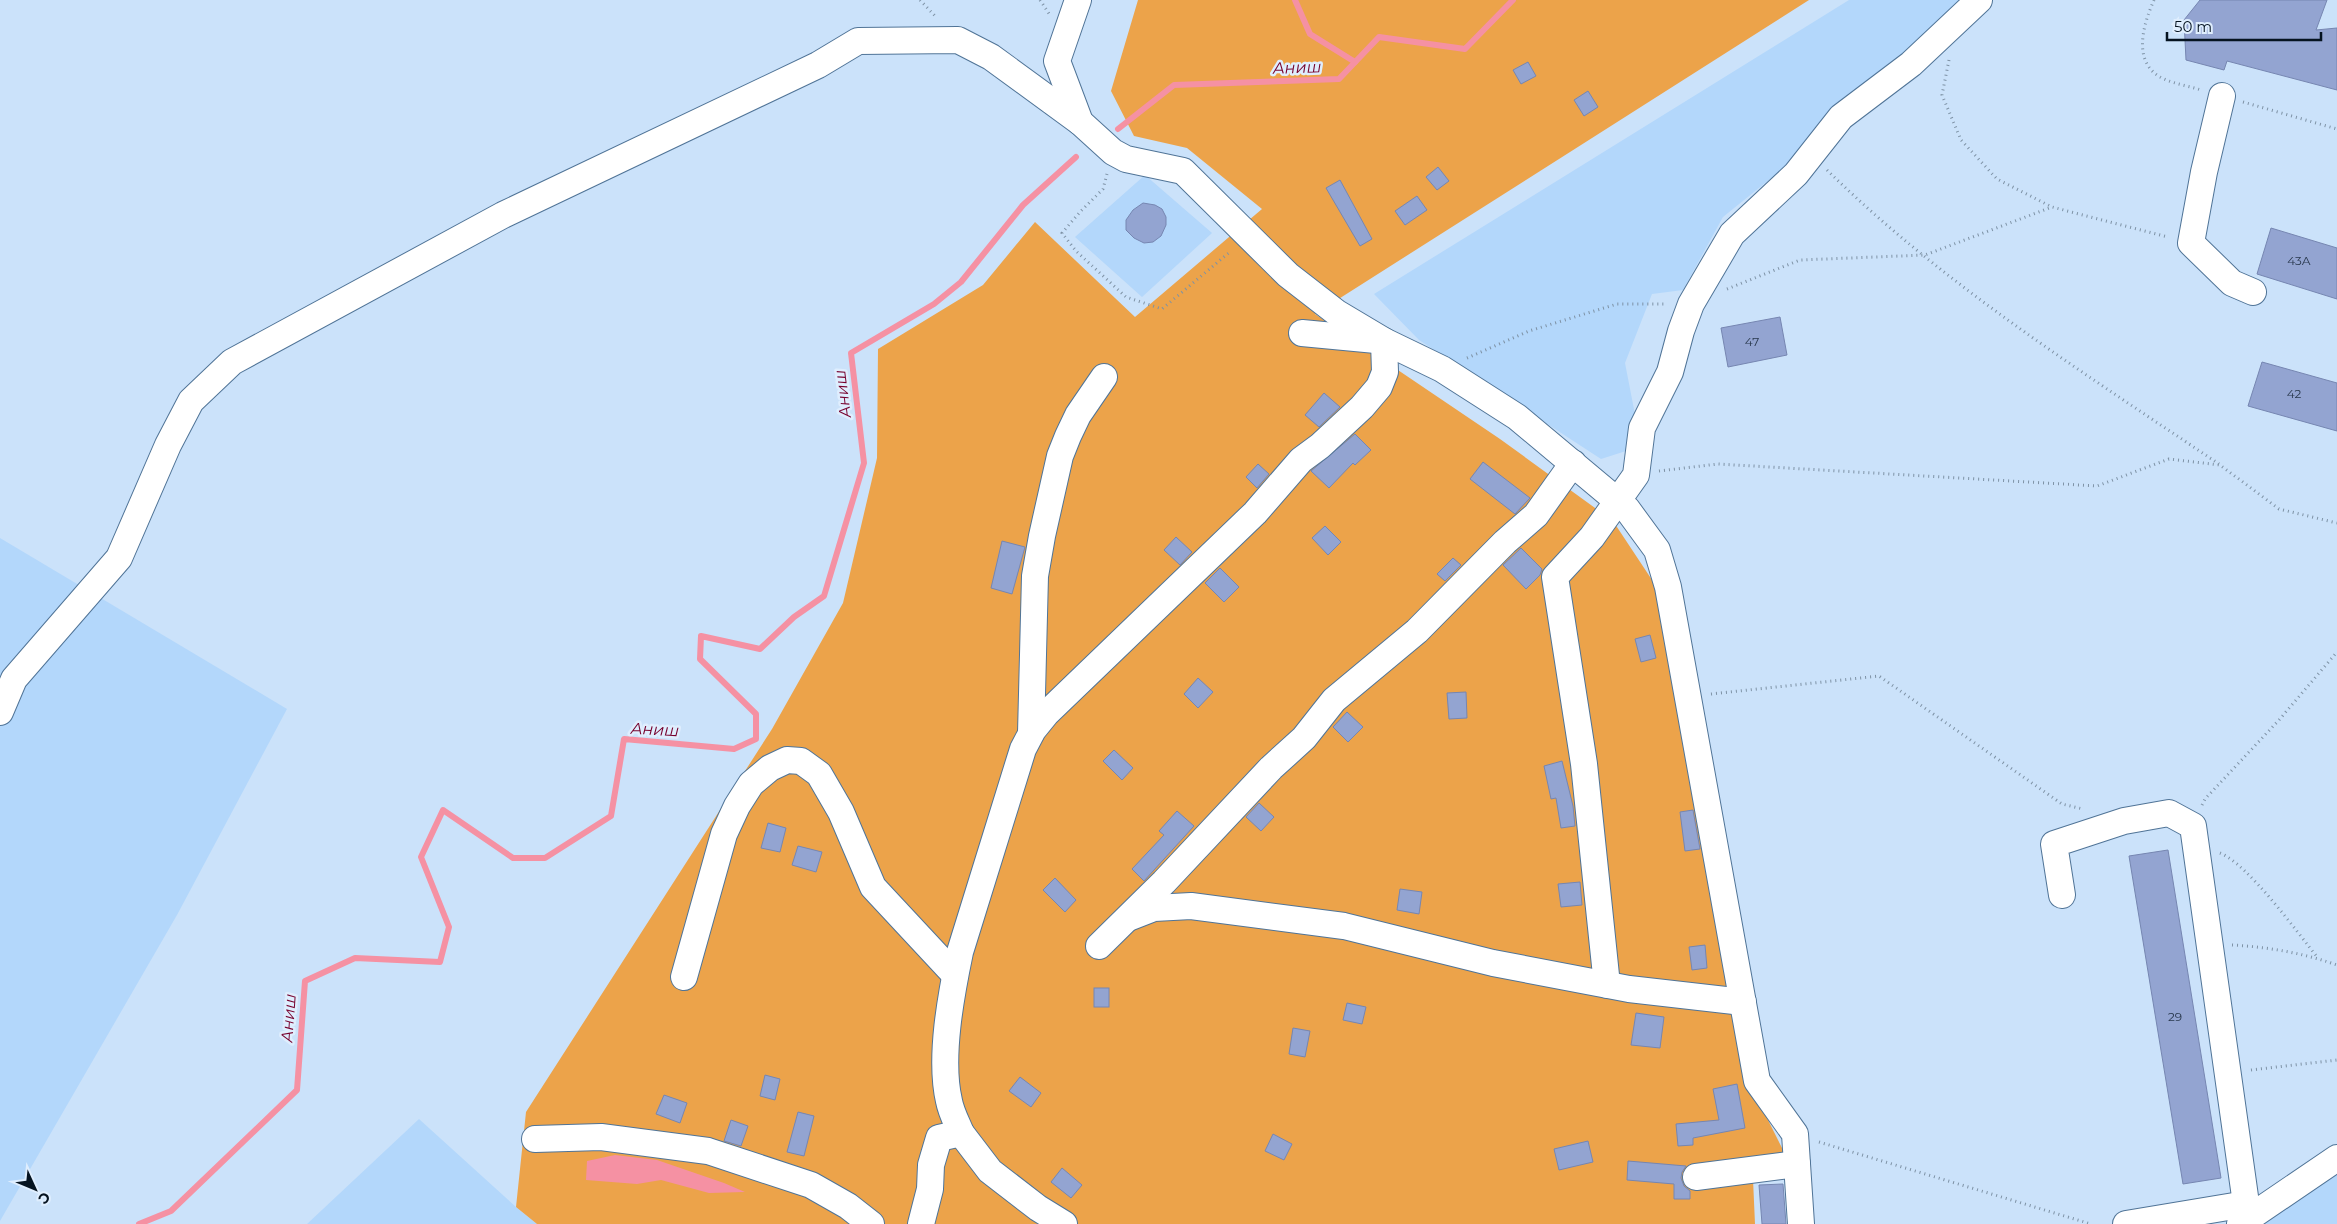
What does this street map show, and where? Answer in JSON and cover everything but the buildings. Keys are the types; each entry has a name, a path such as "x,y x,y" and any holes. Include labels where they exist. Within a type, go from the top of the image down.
{"street":[{"path":"1078,0 1057,62 1080,122"},
{"path":"1606,985 1584,764 1555,577 1622,505 1636,474 1642,428 1670,372 1681,331 1691,304 1732,234 1796,174 1810,153 1841,117 1911,64 1979,0"},
{"path":"0,712 14,679 119,558 168,445 192,401 232,362 503,215 818,65 858,41 958,40 991,57 1080,122 1113,152 1126,159 1183,171 1288,275 1330,308 1384,341 1442,369 1517,417 1622,505 1657,550 1668,587 1758,1081 1794,1134 1801,1224"},
{"path":"2222,96 2204,172 2192,244 2232,283 2253,292"},
{"path":"1302,334 1384,341"},
{"path":"1064,1224 1038,1208 990,1171 961,1133 949,1101 946,1064 947,1037 955,974 960,952 1020,759 1031,733 1046,714 1255,513 1301,460 1326,441 1362,407 1379,387 1385,372 1384,341"},
{"path":"1031,733 1036,576 1042,536 1060,456 1078,415 1104,377"},
{"path":"1099,946 1271,768 1304,738 1334,700 1417,631 1505,542 1536,515 1573,463"},
{"path":"684,977 724,834 751,784 770,768 787,760 801,761 819,774 841,812 872,887 955,974"},
{"path":"2062,895 2054,844 2124,821 2169,813 2194,834 2228,1072 2245,1215"},
{"path":"1128,918 1154,908 1191,906 1344,926 1493,963 1606,985 1707,1000 1743,1002"},
{"path":"921,1224 930,1189 931,1165 939,1138 961,1133"},
{"path":"535,1140 601,1137 708,1151 810,1185 848,1206 871,1224"},
{"path":"2126,1224 2245,1215 2337,1158"},
{"path":"1696,1177 1797,1164"}],"path":[{"path":"1949,58 1942,95 1961,140 1997,179 2052,207 2192,244"},
{"path":"1113,152 1103,189 1062,233 1076,251 1126,297 1162,308 1248,236"},
{"path":"1810,153 1860,202 2026,334 2220,465 2279,508 2337,524"},
{"path":"1442,369 1529,331 1617,304 1691,304 1800,260 1925,255 2052,207"},
{"path":"1636,474 1718,464 2097,486 2169,459 2220,465"},
{"path":"2318,958 2262,890 2229,857 2194,834 2205,798 2279,720 2337,652"},
{"path":"1688,696 1879,676 2062,804 2089,811"},
{"path":"2209,944 2266,947 2318,958 2337,965"},
{"path":"2228,1072 2337,1060"},
{"path":"1794,1134 2091,1224"}],"shaded area":[{"path":"1138,0 1809,0 1315,314 1500,439 1613,521 1656,586 1745,1074 1784,1152 1752,1157 1755,1224 537,1224 516,1207 526,1112 772,729 843,603 877,458 878,349 983,285 1035,222 1135,317 1262,209 1187,148 1134,136 1111,91"},
{"path":"1849,0 1965,0 1901,64 1850,94 1790,163 1723,217 1683,290 1652,294 1625,363 1638,430 1626,451 1601,459 1419,340 1374,294"},
{"path":"1145,175 1212,233 1142,297 1075,237"},
{"path":"0,538 287,709 177,915 0,1221"},
{"path":"419,1119 516,1207 537,1224 307,1224"},
{"path":"615,1155 657,1160 745,1192 709,1193 661,1180 637,1184 586,1180 587,1161"},
{"path":"2337,1173 2337,1224 2262,1224"}],"waterway":[{"path":"1295,0 1310,34 1355,62"},
{"name":"Аниш","path":"1118,129 1174,85 1339,79 1379,37 1465,49 1513,0"},
{"name":"Аниш","path":"139,1224 171,1211 297,1090 305,981 355,958 440,962 449,927 421,857 443,810 513,858 545,858 611,816 624,739 734,749 756,739 756,714 700,659 701,636 760,649 794,617 824,596 864,463 851,353 934,304 961,282 1023,205 1076,157"}]}
